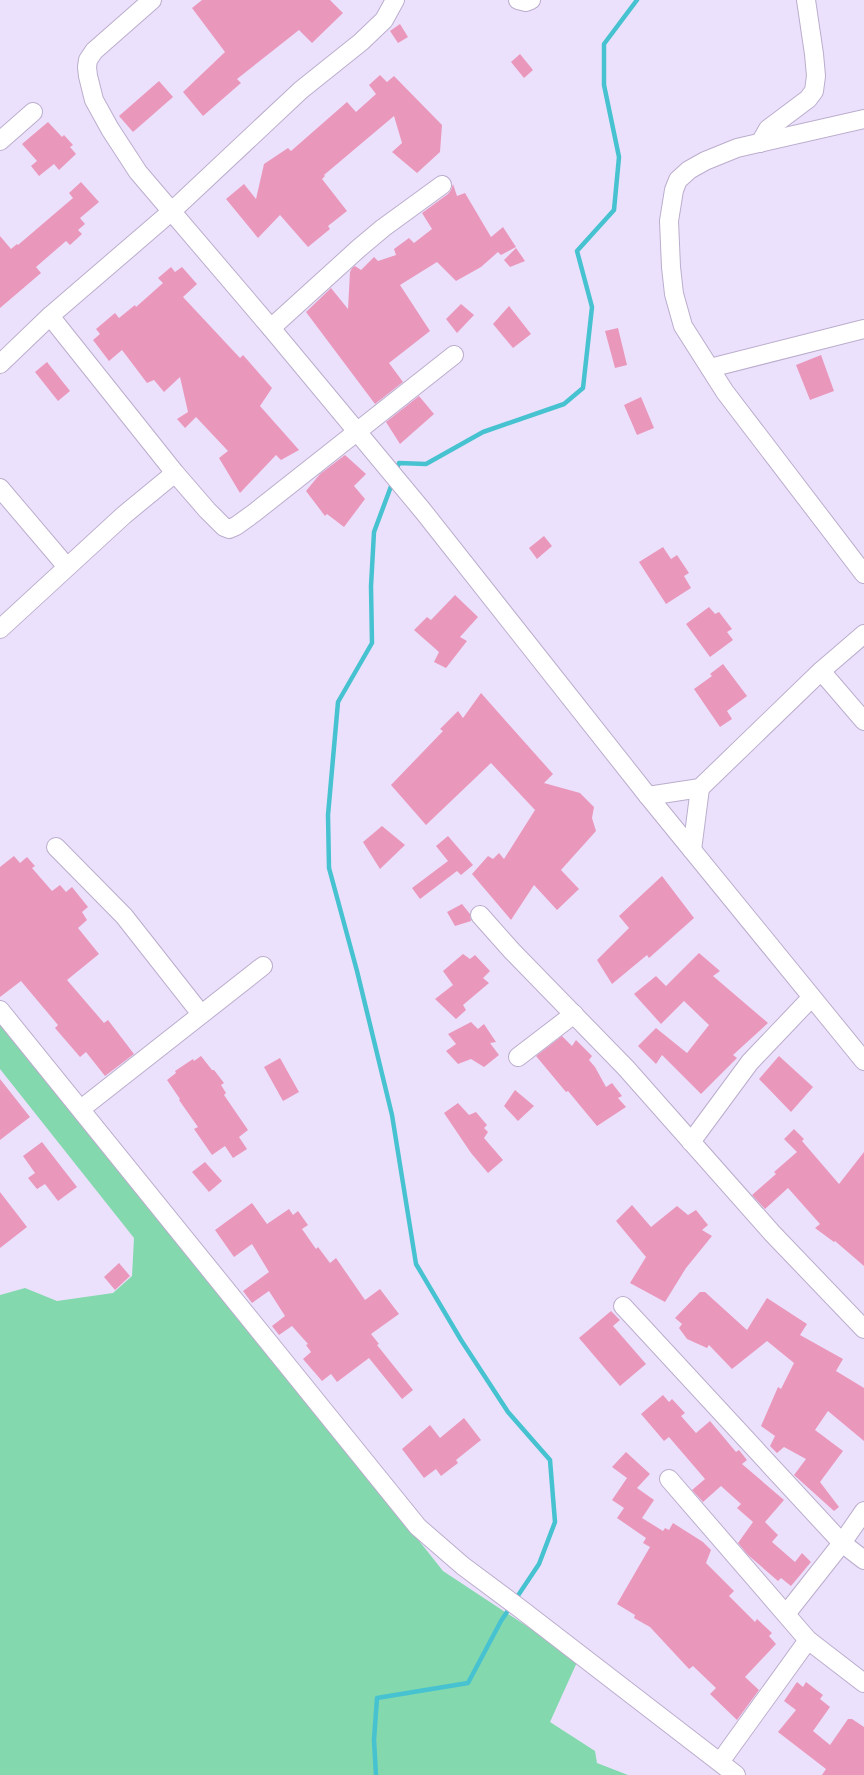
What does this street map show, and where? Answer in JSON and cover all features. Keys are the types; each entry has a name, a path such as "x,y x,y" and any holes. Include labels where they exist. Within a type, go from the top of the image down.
{"street":[{"path":"152,0 94,51 88,60 88,76 94,100 138,172 404,487 648,796 864,1062"},
{"path":"0,364 50,316 172,211 301,90 361,42 384,20 396,0"},
{"path":"518,0 526,2 531,0"},
{"path":"760,143 768,129 808,99 814,91 816,76 806,0"},
{"path":"0,141 33,112"},
{"path":"864,120 737,148 705,161 689,170 678,180 674,190 669,221 674,294 683,326 731,399 864,574"},
{"path":"271,328 383,228 442,185"},
{"path":"50,316 175,473 207,510 229,529 254,514 454,355"},
{"path":"710,368 864,329"},
{"path":"0,629 124,515 175,473"},
{"path":"0,488 67,567"},
{"path":"648,796 700,788 821,671 864,634"},
{"path":"821,671 864,721"},
{"path":"692,850 700,788"},
{"path":"56,847 124,916 201,1014"},
{"path":"480,915 512,951 626,1068 772,1233 864,1328"},
{"path":"81,1109 263,966"},
{"path":"691,1142 750,1062 811,998"},
{"path":"0,1010 418,1527 462,1566 736,1775"},
{"path":"518,1056 574,1014"},
{"path":"623,1306 842,1543 864,1560"},
{"path":"669,1479 808,1640 864,1683"},
{"path":"786,1614 842,1543 864,1511"},
{"path":"720,1762 808,1640"}],"green space":[{"path":"0,1021 213,1281 443,1571 578,1660 550,1722 595,1751 597,1763 628,1775 0,1775 0,1295 25,1288 57,1301 113,1293 132,1276 134,1238 0,1069"}],"building":[{"path":"202,0 330,0 343,13 312,43 299,30 237,79 241,83 203,116 183,92 225,52 192,8"},
{"path":"400,24 408,37 398,43 390,31"},
{"path":"520,54 533,70 524,78 511,62"},
{"path":"380,75 387,82 394,76 442,125 440,152 417,173 392,152 402,143 394,116 324,175 322,179 347,211 328,226 330,229 308,247 280,215 258,238 226,199 244,184 256,199 264,164 288,148 291,151 347,102 356,112 376,94 369,85"},
{"path":"159,81 173,97 133,132 119,116"},
{"path":"48,122 62,137 64,135 73,145 70,147 76,154 59,170 54,164 39,176 31,166 37,161 22,144"},
{"path":"81,182 99,202 80,218 85,224 78,230 82,234 70,245 66,241 36,267 41,273 0,308 0,236 11,249 18,245 73,198 69,193"},
{"path":"453,184 457,196 465,193 491,237 503,227 516,247 501,255 498,252 481,267 456,281 437,262 400,285 430,331 389,363 403,382 375,404 306,312 331,288 348,309 350,272 352,268 355,266 361,270 374,257 378,261 396,255 394,249 409,238 414,243 432,229 422,213 448,194"},
{"path":"516,248 525,261 510,267 504,260"},
{"path":"171,267 175,272 182,267 197,284 183,297 240,358 243,355 272,388 260,406 299,450 281,460 276,455 240,493 219,458 228,451 196,417 185,428 177,419 188,412 180,377 164,392 154,380 147,383 122,350 109,361 93,340 100,334 96,329 115,313 119,318 135,305 136,307 163,283 158,278"},
{"path":"461,304 474,315 457,333 446,319"},
{"path":"509,306 531,334 513,348 493,324"},
{"path":"618,328 627,365 615,368 605,331"},
{"path":"821,355 834,391 810,400 796,365"},
{"path":"47,362 70,391 58,401 35,372"},
{"path":"419,396 434,414 400,444 386,422"},
{"path":"641,397 654,428 637,435 624,405"},
{"path":"345,455 366,474 354,486 365,499 344,527 327,514 325,516 306,491 320,474"},
{"path":"544,536 552,546 537,559 529,548"},
{"path":"663,547 671,559 677,555 689,573 684,576 691,588 666,604 639,562"},
{"path":"455,595 478,617 460,637 467,641 446,668 434,662 439,652 414,630 427,617 431,620"},
{"path":"709,607 715,614 719,612 732,629 727,632 733,640 710,657 686,624"},
{"path":"723,664 747,696 727,711 732,719 720,727 694,689 712,676 710,674"},
{"path":"481,693 553,774 544,783 580,793 594,807 592,818 596,831 561,870 579,889 557,910 534,885 511,920 472,874 488,856 493,859 499,853 504,859 535,810 491,763 426,825 391,785 443,731 440,729 458,711 463,718"},
{"path":"382,826 405,845 380,869 363,842"},
{"path":"448,836 473,865 461,875 457,871 420,899 412,888 448,861 436,846"},
{"path":"14,856 20,863 27,857 35,866 32,868 52,891 60,885 66,892 72,887 88,907 82,912 87,920 78,928 99,954 67,980 104,1023 108,1020 134,1054 105,1076 86,1052 80,1057 55,1028 58,1025 21,981 0,997 0,867"},
{"path":"662,876 694,918 649,958 647,955 612,984 597,960 629,928 619,916"},
{"path":"462,904 470,914 471,921 455,926 447,912"},
{"path":"699,953 720,971 713,976 768,1023 733,1055 737,1058 701,1094 662,1055 656,1064 638,1046 656,1028 687,1053 709,1025 684,1001 661,1024 634,994 656,976 666,986"},
{"path":"463,954 470,959 475,955 490,971 483,978 489,983 463,1005 466,1010 456,1019 435,999 453,985 443,971"},
{"path":"471,1022 478,1029 484,1024 496,1042 490,1043 499,1055 484,1067 471,1059 458,1064 446,1051 456,1044 448,1034"},
{"path":"562,1036 572,1046 576,1040 592,1056 589,1060 606,1087 612,1083 622,1096 618,1098 626,1107 597,1126 536,1056"},
{"path":"201,1056 224,1083 221,1085 226,1093 224,1095 248,1130 239,1137 247,1149 233,1158 225,1146 212,1155 194,1129 198,1127 167,1080 176,1073 175,1071"},
{"path":"779,1056 813,1087 791,1112 759,1079"},
{"path":"280,1058 299,1092 283,1101 264,1067"},
{"path":"0,1079 30,1117 0,1140"},
{"path":"515,1090 534,1106 518,1121 504,1106"},
{"path":"458,1103 469,1115 476,1112 487,1125 484,1128 488,1132 484,1138 503,1160 488,1173 471,1153 444,1113"},
{"path":"794,1129 839,1184 864,1152 864,1266 835,1241 815,1228 820,1224 788,1188 765,1209 752,1195 797,1152 784,1139"},
{"path":"42,1142 77,1187 58,1201 45,1184 37,1189 28,1178 35,1173 23,1156"},
{"path":"205,1162 222,1181 209,1192 192,1172"},
{"path":"0,1192 27,1227 0,1248"},
{"path":"252,1203 267,1224 289,1209 293,1215 298,1211 308,1225 302,1229 316,1249 318,1247 330,1263 336,1258 365,1300 380,1289 399,1314 371,1334 379,1344 377,1345 413,1390 402,1399 369,1358 337,1382 331,1374 322,1381 303,1359 311,1352 306,1345 308,1344 292,1326 279,1335 272,1326 285,1316 269,1291 252,1303 243,1291 269,1272 252,1244 234,1257 215,1230"},
{"path":"632,1205 651,1227 677,1206 688,1215 696,1210 708,1225 702,1230 712,1236 686,1268 665,1302 630,1283 646,1257 616,1221"},
{"path":"119,1263 130,1276 115,1290 104,1277"},
{"path":"700,1292 705,1292 747,1330 767,1298 807,1324 800,1335 843,1359 836,1371 864,1388 864,1441 828,1411 815,1430 843,1451 820,1482 839,1507 834,1511 794,1475 806,1459 784,1447 777,1453 770,1446 775,1436 761,1426 778,1387 781,1389 794,1363 767,1341 732,1369 709,1345 707,1348 687,1339 679,1328 682,1324 675,1318"},
{"path":"611,1311 620,1320 613,1326 646,1364 620,1386 579,1338"},
{"path":"663,1395 669,1402 672,1399 685,1413 681,1416 696,1433 710,1421 736,1452 739,1450 747,1460 742,1464 784,1500 765,1522 778,1535 772,1542 795,1562 802,1553 811,1562 791,1586 781,1578 778,1581 748,1555 738,1543 753,1522 737,1508 741,1504 721,1486 703,1502 692,1490 705,1479 669,1437 664,1441 641,1414"},
{"path":"464,1418 481,1440 456,1460 458,1463 441,1476 436,1469 424,1478 402,1449 430,1425 440,1438"},
{"path":"626,1452 650,1474 637,1488 654,1500 642,1518 663,1531 665,1528 669,1530 673,1523 703,1542 711,1550 706,1563 734,1591 729,1596 755,1622 757,1619 772,1633 769,1636 776,1644 745,1677 759,1690 737,1720 710,1694 716,1688 693,1666 689,1669 650,1627 634,1618 635,1615 617,1604 650,1547 643,1543 646,1538 617,1518 624,1508 612,1500 627,1478 612,1467"},
{"path":"797,1682 803,1687 806,1682 823,1695 820,1699 830,1707 813,1731 830,1745 848,1719 852,1719 864,1727 864,1775 822,1775 826,1769 778,1732 796,1710 784,1701"}],"waterway":[{"path":"396,471 399,463 426,464 483,432 564,404 583,388 592,307 577,251 614,210 619,157 604,85 604,44 637,0"},
{"path":"393,481 374,532 371,586 372,643 338,702 328,815 329,868 357,971 392,1115 416,1264 461,1340 508,1412 550,1460 555,1522 539,1564 515,1600"},
{"path":"376,1775 374,1740 377,1698 468,1683 511,1606"}]}
